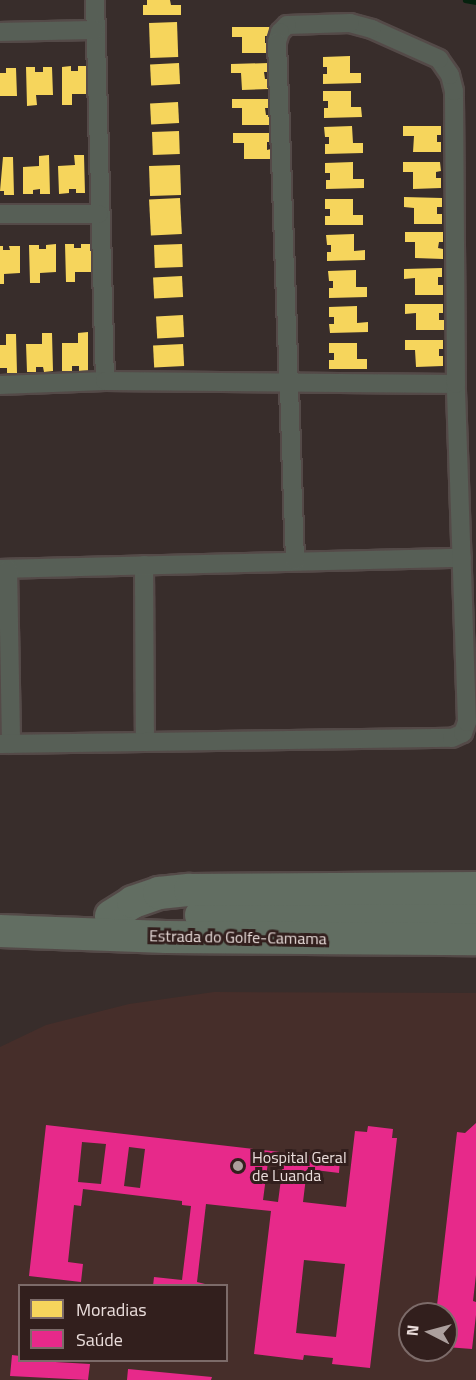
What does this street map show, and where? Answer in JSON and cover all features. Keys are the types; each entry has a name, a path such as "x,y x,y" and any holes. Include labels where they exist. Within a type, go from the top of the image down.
{"highway":[{"path":"111,916 133,902 159,893 190,890 476,888"},
{"name":"Estrada do Golfe-Camama","path":"0,911 111,916 476,916"},
{"name":"Estrada do Golfe-Camama","path":"0,931 166,937 468,942"}],"street":[{"path":"95,0 105,381"},
{"path":"295,561 277,42 280,32 287,25 350,23 439,59 450,75 454,91 456,384 462,558 467,722 464,733 452,738 6,744 4,569 462,558"},
{"path":"0,32 95,30"},
{"path":"0,214 99,214"},
{"path":"0,385 105,381 456,384"},
{"path":"144,566 145,742"}],"shaded area":[{"name":"Hospital Geral de Luanda","path":"214,992 476,993 476,1380 0,1380 0,1047 46,1025 129,1004"}],"building: Moradias":[{"path":"147,0 170,0 171,5 181,5 181,15 143,15 143,5 147,5"},
{"path":"177,22 178,57 150,58 149,23"},
{"path":"232,27 270,27 270,36 265,36 265,43 269,43 269,53 242,53 242,37 232,37"},
{"path":"350,56 350,73 361,73 361,83 323,84 323,74 327,74 327,67 323,67 323,57"},
{"path":"179,63 180,84 151,85 150,65"},
{"path":"269,63 269,72 264,72 265,79 269,79 269,89 242,90 241,73 231,73 231,64"},
{"path":"71,66 71,71 78,71 78,66 88,66 88,94 72,94 72,105 62,105 62,67"},
{"path":"26,67 35,67 35,72 43,72 43,67 52,67 53,95 36,95 37,105 27,106"},
{"path":"6,68 16,68 17,96 0,96 0,73 6,73"},
{"path":"323,91 351,91 351,107 361,107 362,117 324,118 324,108 328,108 328,101 323,101"},
{"path":"232,99 270,99 270,108 265,108 266,115 270,115 270,125 242,125 242,108 232,108"},
{"path":"178,102 179,123 151,124 150,103"},
{"path":"352,126 353,143 363,143 363,153 325,154 325,144 329,144 329,137 325,137 324,127"},
{"path":"403,126 441,126 441,135 437,135 437,142 441,142 441,152 413,152 414,136 403,136"},
{"path":"179,131 180,154 153,155 152,132"},
{"path":"233,133 271,133 271,142 267,142 267,150 271,149 271,159 244,159 244,143 233,143"},
{"path":"49,155 50,194 40,194 40,189 33,190 33,194 23,194 23,167 39,166 39,156"},
{"path":"74,155 84,155 85,193 76,193 76,189 69,189 69,193 59,194 58,166 75,165"},
{"path":"3,157 13,157 14,195 4,195 4,191 0,191"},
{"path":"353,162 353,179 364,179 364,188 326,189 326,180 330,180 330,173 325,173 325,163"},
{"path":"403,162 440,162 441,171 436,172 436,178 441,178 441,188 413,189 413,172 403,172"},
{"path":"180,165 181,195 150,196 149,166"},
{"path":"404,197 442,198 442,207 437,207 437,214 442,214 442,224 414,224 414,208 404,207"},
{"path":"180,198 182,234 151,236 149,200"},
{"path":"325,199 353,199 353,215 363,215 363,225 325,225 325,216 330,216 330,209 325,209"},
{"path":"405,232 443,232 443,242 439,242 438,248 443,249 443,259 415,258 415,242 405,242"},
{"path":"354,234 354,251 365,250 365,260 327,261 327,252 331,252 331,245 327,245 326,235"},
{"path":"56,244 56,272 40,273 40,283 30,283 29,245 39,245 39,249 46,249 46,245"},
{"path":"65,244 74,244 74,248 81,248 81,244 91,244 92,272 75,272 75,282 66,282"},
{"path":"182,244 183,267 155,268 154,245"},
{"path":"0,246 3,246 3,250 10,250 9,246 20,246 20,273 4,274 4,284 0,284"},
{"path":"442,268 442,277 438,277 438,285 443,285 443,295 415,295 415,278 404,279 404,269"},
{"path":"356,270 356,287 367,287 367,297 329,298 329,288 333,288 333,281 329,281 328,271"},
{"path":"182,276 183,297 154,298 153,278"},
{"path":"405,304 443,304 443,313 439,313 439,320 444,320 444,330 416,330 416,313 405,314"},
{"path":"357,306 357,323 368,322 368,332 330,333 329,324 334,324 334,317 329,317 329,307"},
{"path":"183,315 184,337 157,338 156,316"},
{"path":"88,332 88,371 79,371 79,366 72,366 72,371 62,371 62,343 78,343 78,333"},
{"path":"42,333 52,333 53,371 44,372 43,367 36,367 36,372 27,372 26,344 42,344"},
{"path":"6,334 16,334 17,373 7,373 7,368 0,368 0,345 6,345"},
{"path":"405,340 443,340 443,349 439,349 439,356 443,356 443,366 416,367 415,350 405,350"},
{"path":"329,343 357,343 357,359 367,359 367,369 329,369 329,360 334,360 334,353 329,353"},
{"path":"183,344 184,366 154,368 153,346"}],"building: Saúde":[{"path":"476,1123 476,1275 473,1301 476,1302 476,1315 472,1349 458,1348 458,1302 437,1302 457,1132 465,1133"},
{"path":"46,1125 340,1159 339,1173 307,1169 303,1202 346,1207 355,1131 367,1132 368,1126 393,1129 392,1138 397,1138 370,1368 332,1364 333,1358 304,1355 303,1360 254,1354 271,1211 206,1204 197,1282 205,1284 153,1284 154,1277 182,1280 191,1206 182,1205 182,1201 83,1189 81,1206 74,1205 68,1262 83,1264 81,1282 29,1276","holes":["82,1142 106,1144 101,1184 78,1182","129,1147 145,1149 140,1188 124,1186","268,1162 283,1164 278,1202 263,1200","304,1260 345,1264 336,1337 296,1333"]},
{"path":"12,1355 18,1356 18,1362 90,1364 88,1380 10,1376"},
{"path":"128,1369 212,1377 211,1380 127,1380"}],"waterway":[{"path":"465,0 476,2"}],"place":[{"name":"Hospital Geral de Luanda","path":"238,1166"}]}
